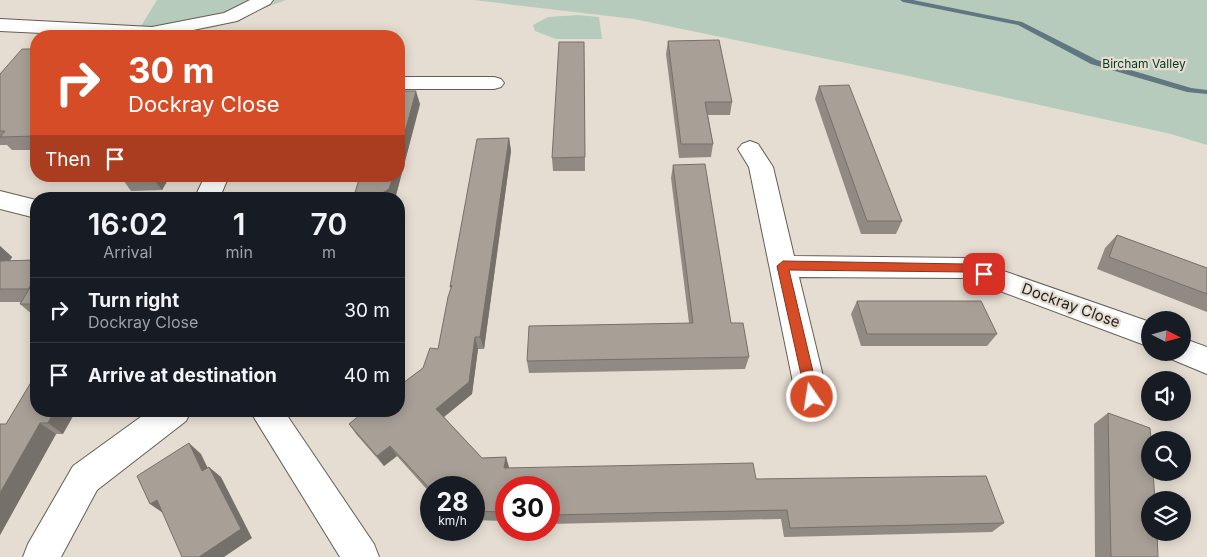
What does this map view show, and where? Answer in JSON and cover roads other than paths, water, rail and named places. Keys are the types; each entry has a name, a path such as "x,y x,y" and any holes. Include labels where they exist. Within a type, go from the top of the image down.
{"street":[{"path":"162,30 230,17 264,0"},
{"path":"0,25 109,30"},
{"path":"405,83 494,83"},
{"path":"750,149 761,167 812,397"},
{"path":"0,200 30,208"},
{"name":"Dockray Close","path":"783,266 966,268 1141,331"},
{"path":"1191,354 1207,361"},
{"path":"41,557 85,478 168,417"},
{"path":"270,417 360,557"}],"waterway":[{"path":"903,0 1020,23 1094,62 1190,90 1207,92"}],"park label":[{"name":"Bircham Valley","path":"1144,63"}]}
